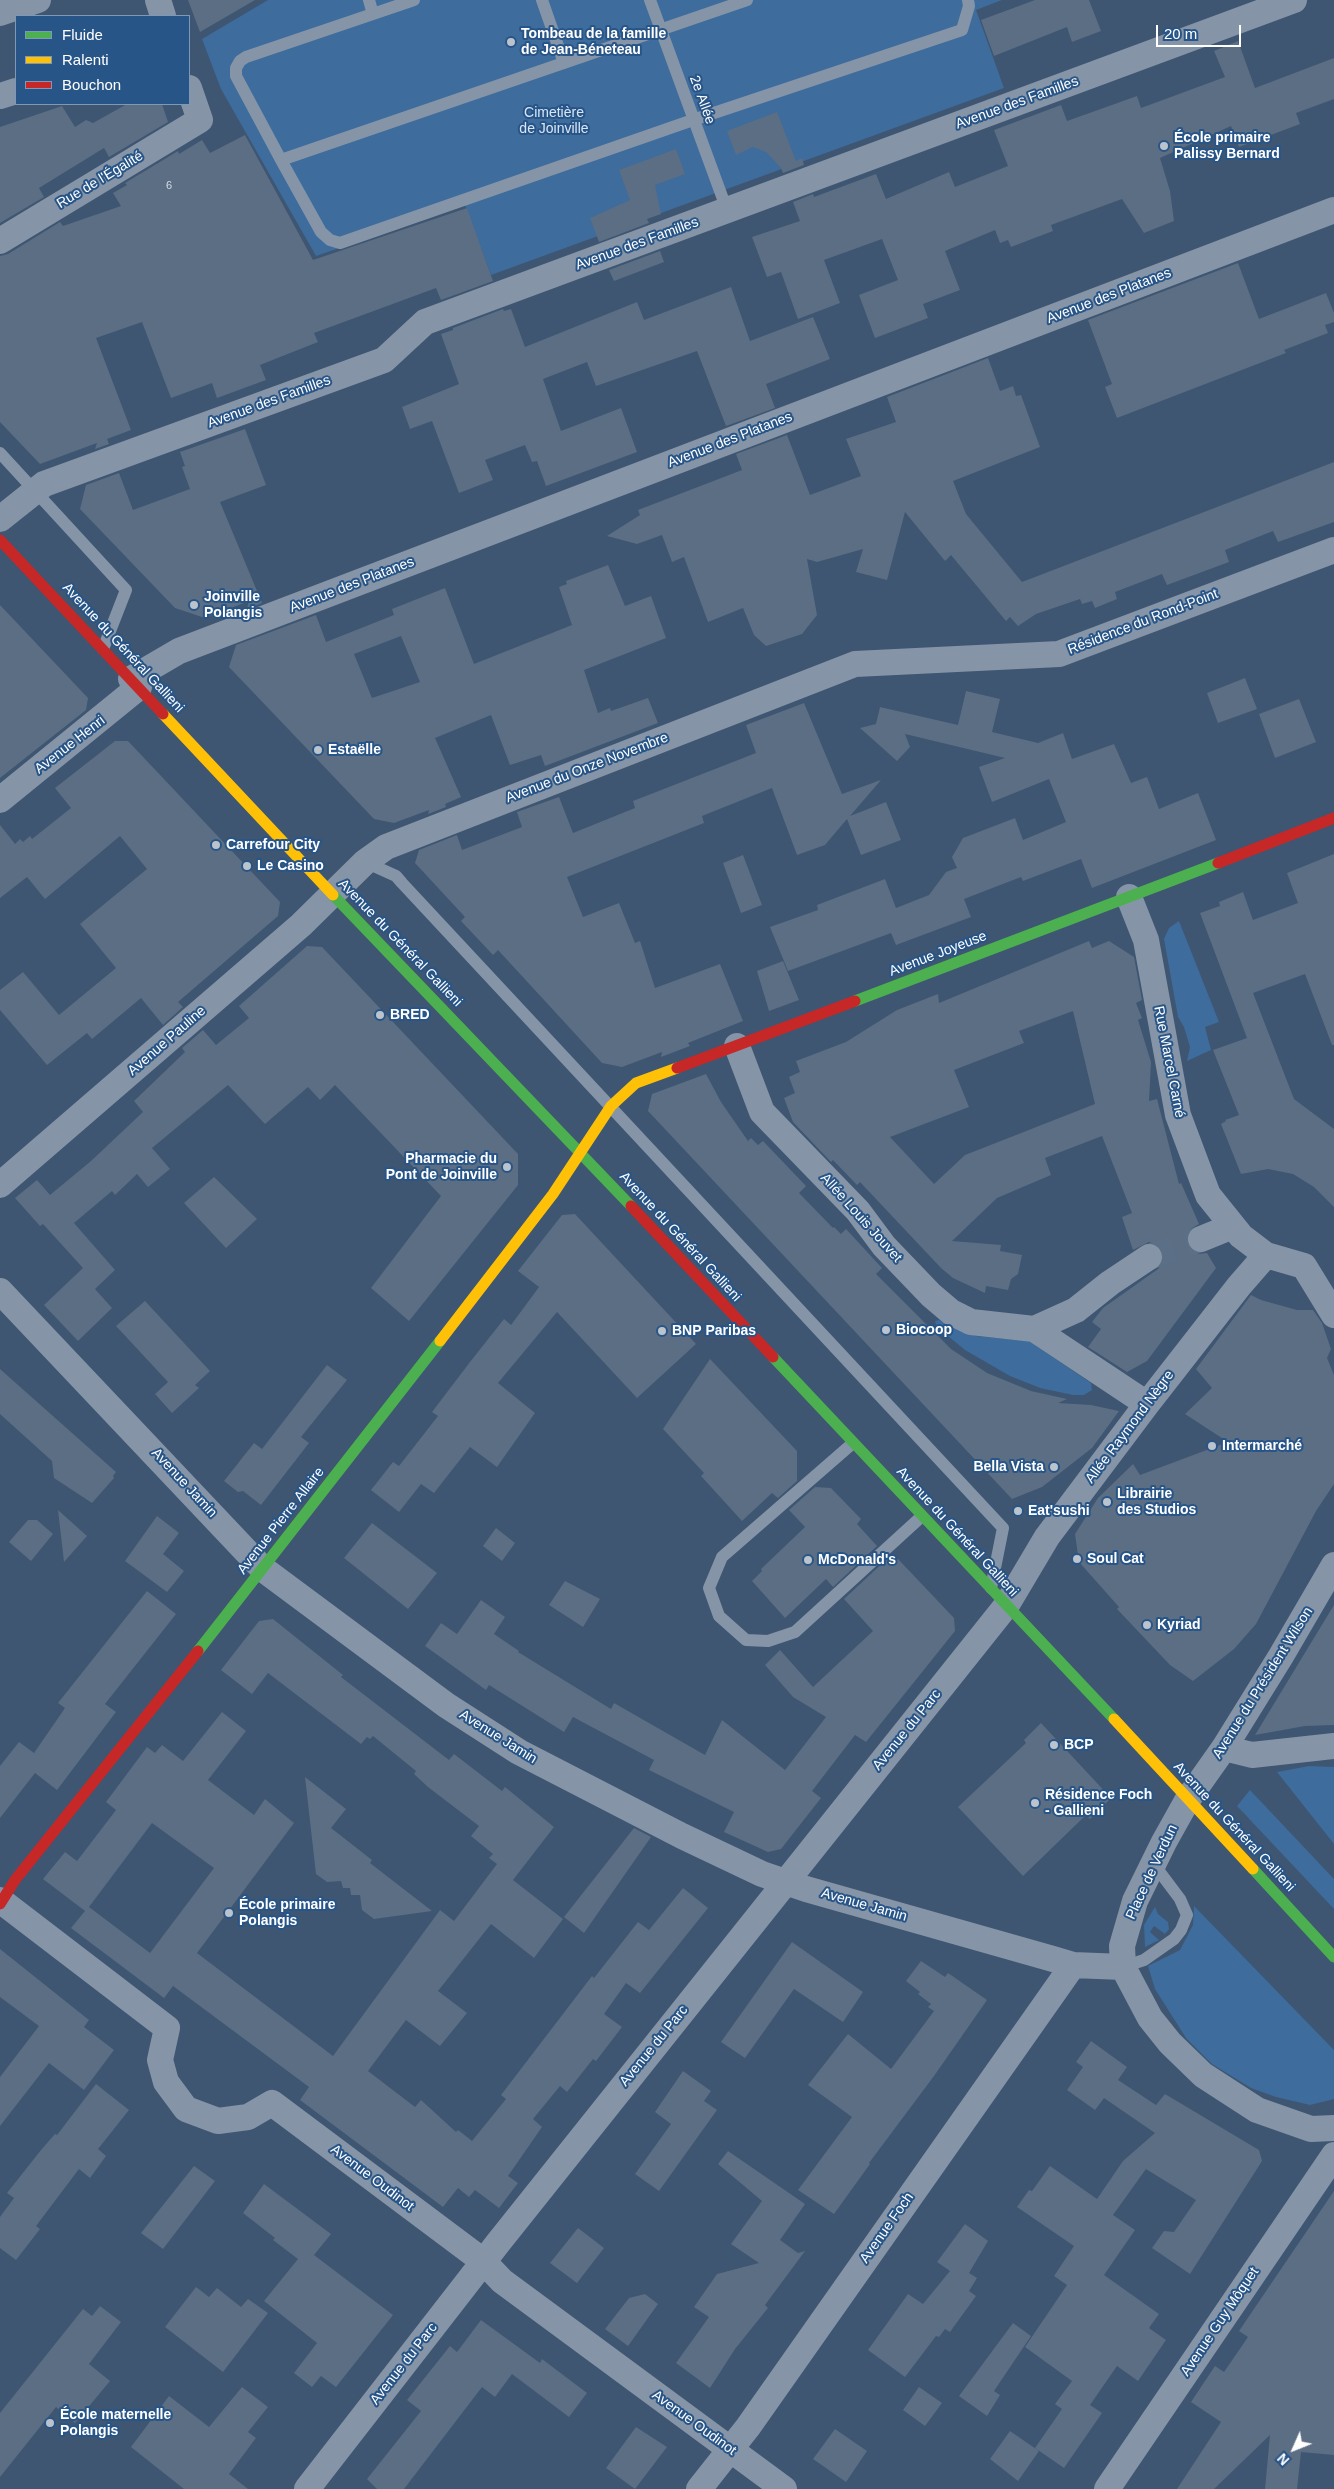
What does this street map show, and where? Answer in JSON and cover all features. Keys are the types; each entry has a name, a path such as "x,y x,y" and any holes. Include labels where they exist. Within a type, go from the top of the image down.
{"main road":[{"name":"Avenue du Général Gallieni","path":"0,540 333,895 580,1152 1334,1957"},
{"name":"Avenue Joyeuse","path":"580,1152 612,1106 636,1083 1334,818"},
{"name":"Avenue Pierre Allaire","path":"1,1901 15,1880 263,1569 553,1194 580,1152"}],"street":[{"path":"158,0 163,15"},
{"name":"Avenue des Familles","path":"0,519 44,484 384,360 425,322 1294,0"},
{"path":"0,13 32,6"},
{"path":"0,96 15,91"},
{"name":"Rue de l'Égalité","path":"0,241 200,120 190,91"},
{"name":"Avenue des Platanes","path":"135,683 180,651 1334,210"},
{"name":"Résidence du Rond-Point","path":"855,664 1059,654 1334,550"},
{"name":"Avenue du Onze Novembre","path":"333,895 365,862 386,847 855,664"},
{"name":"Avenue Henri","path":"0,800 135,683"},
{"name":"Avenue Pauline","path":"0,1185 301,925 333,895"},
{"name":"Rue Marcel Carné","path":"1129,897 1146,940 1178,1115 1208,1195 1242,1236 1266,1255 1304,1266 1334,1315"},
{"name":"Allée Louis Jouvet","path":"737,1046 762,1112 858,1211 884,1246 951,1312 971,1322 1034,1330 1146,1404"},
{"path":"1201,1240 1234,1226"},
{"name":"Allée Raymond Nègre","path":"998,1598 1048,1537 1146,1404 1239,1286 1266,1255"},
{"path":"1034,1330 1076,1310 1110,1282 1149,1257"},
{"name":"Avenue Jamin","path":"0,1291 122,1417 263,1569 446,1705 519,1752 682,1836 762,1874 1073,1964 1122,1967"},
{"name":"Avenue du Président Wilson","path":"1188,1799 1224,1748 1334,1565"},
{"name":"Avenue du Parc","path":"307,2489 483,2261 786,1881 998,1598"},
{"path":"1224,1748 1252,1755 1334,1746"},
{"name":"Place de Verdun","path":"1122,1967 1122,1946 1135,1901 1153,1863 1188,1799"},
{"name":"Avenue Oudinot","path":"1,1901 167,2028 160,2060 166,2082 186,2109 218,2121 248,2117 272,2103 483,2261 502,2281 784,2489"},
{"name":"Avenue Foch","path":"699,2489 730,2450 1073,1964"},
{"path":"1122,1967 1150,2018 1170,2043 1202,2075 1258,2110 1311,2129 1334,2128"},
{"name":"Avenue Guy Môquet","path":"1107,2489 1334,2155"}],"lane":[{"path":"368,0 373,14"},
{"path":"414,0 246,57 240,61 236,68 236,76 281,160 321,232 330,240 340,243 693,120 962,30 969,6 968,0"},
{"path":"542,0 564,63"},
{"name":"2e Allée","path":"650,0 727,210"},
{"path":"281,160 747,0"},
{"path":"0,453 126,590 103,650"},
{"path":"365,862 396,876 1003,1528 998,1598"},
{"path":"853,1443 722,1557 708,1588 719,1616 746,1640 768,1641 795,1632 921,1517"},
{"path":"1122,1967 1144,1960 1174,1939 1187,1916 1180,1898 1153,1863"}],"green space":[{"name":"Cimetière de Joinville","path":"268,0 1002,0 976,10 1004,88 491,275 465,205 316,256 221,89 202,39"},
{"path":"1179,921 1219,1022 1205,1027 1211,1050 1187,1061 1190,1047 1184,1027 1178,1017 1164,939 1169,928"},
{"path":"939,1320 976,1336 1029,1341 1091,1383 1092,1390 1084,1395 1073,1395 1040,1388 1010,1376 965,1350 937,1327 935,1321"},
{"path":"1309,1766 1334,1767 1334,1844 1277,1772"},
{"path":"1250,1790 1334,1879 1334,1909 1237,1806"},
{"path":"1194,1906 1334,2050 1334,2099 1310,2105 1276,2097 1251,2088 1212,2064 1186,2038 1155,1989 1148,1966 1180,1950 1193,1925"},
{"path":"1155,1907 1158,1914 1168,1922 1169,1929 1165,1934 1154,1926 1150,1932 1159,1940 1145,1947 1144,1925"}],"building":[{"path":"188,0 255,0 200,32"},
{"path":"1035,0 1089,0 1101,31 1072,42 1067,27 994,56 981,20"},
{"path":"1238,41 1255,88 1334,58 1334,99 1296,113 1300,124 1239,147 1231,126 1160,158 1170,191 1174,221 1144,233 1122,199 1051,225 1053,231 1011,247 1008,240 1000,243 995,230 945,251 960,290 923,304 928,318 875,338 859,295 898,280 882,239 824,260 840,303 798,319 781,272 767,277 752,237 800,221 793,202 813,194 814,197 876,174 886,199 949,172 955,187 1008,166 994,130 1061,105 1067,121 1137,96 1141,108 1225,77 1214,51"},
{"path":"125,105 162,105 168,122 109,157 104,148 39,188 44,197 0,223 0,127 62,106 75,127 86,120 93,123"},
{"path":"777,112 796,161 802,158 804,165 783,173 781,168 766,152 753,147 736,155 727,131"},
{"path":"245,135 313,260 467,208 493,281 441,300 436,288 314,333 318,342 260,365 266,380 217,398 212,383 171,398 142,322 96,338 131,430 107,439 109,444 95,449 97,443 40,464 0,422 0,256 8,254 60,222 63,226 121,206 113,193 127,185 125,183 178,151 179,154 202,140 210,153"},
{"path":"676,149 685,174 655,185 661,214 647,219 649,223 599,242 590,218 630,200 619,170"},
{"path":"660,251 664,262 614,281 609,270"},
{"path":"1238,263 1259,319 1326,293 1334,313 1334,322 1325,325 1328,333 1284,350 1286,353 1117,418 1105,387 1112,384 1088,320"},
{"path":"731,287 750,341 813,317 830,359 766,384 775,408 726,426 697,351 596,386 587,362 543,379 561,431 621,408 637,452 546,486 537,461 532,462 525,445 485,460 493,480 459,493 432,421 410,429 402,407 459,384 441,334 453,330 453,328 503,309 504,311 511,309 525,347 637,302 644,320"},
{"path":"988,358 1000,391 1013,386 1016,396 1021,395 1040,447 953,481 966,514 1022,582 1334,462 1334,522 1278,542 1273,531 1225,550 1229,562 1167,585 1162,574 1115,592 1117,599 1095,608 1092,601 1082,604 1080,599 1036,614 1018,626 1010,617 1006,621 951,555 945,561 905,512 887,580 856,572 863,549 817,562 807,559 817,615 802,634 766,646 754,635 743,608 708,622 684,557 672,562 662,535 637,544 607,536 640,515 638,510 742,470 736,454 787,435 810,495 861,476 846,439 896,422 887,397"},
{"path":"245,429 266,485 220,502 262,603 247,609 249,601 205,618 175,608 80,509 86,485 119,473 133,510 190,489 182,467 185,466 180,452"},
{"path":"608,565 625,606 651,596 666,638 584,670 598,713 610,708 611,711 648,698 658,723 545,766 541,755 510,765 491,715 435,738 461,797 445,804 446,807 428,814 429,810 394,823 374,819 229,667 236,645 316,615 326,642 394,615 392,609 445,588 474,664 572,625 559,587 567,584 566,581","holes":["401,636 420,682 372,698 354,654"]},
{"path":"0,605 88,698 86,710 0,778"},
{"path":"1245,678 1257,709 1218,723 1207,693"},
{"path":"966,691 1000,699 992,732 1038,743 1063,733 1072,759 1114,744 1131,783 1147,777 1159,809 1198,793 1216,840 1092,888 1081,859 1023,881 1021,877 964,899 971,917 896,945 891,933 788,971 770,927 818,910 817,905 885,879 896,908 929,895 946,872 957,868 952,857 963,838 1015,818 1023,840 1066,822 1049,779 992,802 979,767 1005,758 905,734 910,747 897,761 860,728 876,724 880,707 958,725"},
{"path":"1299,699 1316,742 1275,758 1259,714"},
{"path":"804,703 842,794 881,780 850,816 886,802 901,840 861,855 847,819 825,845 797,855 772,788 702,816 704,823 567,877 583,917 619,903 635,943 640,941 655,988 720,964 743,1021 688,1043 690,1046 661,1057 662,1052 622,1067 602,1063 498,950 493,955 461,921 465,917 415,863 419,850 457,835 462,850 522,827 517,812 559,797 573,833 635,808 633,801 756,753 746,725"},
{"path":"115,741 128,741 280,902 278,916 178,1002 183,1007 163,1025 141,998 92,1039 87,1033 47,1065 0,1010 0,990 23,972 59,1015 116,968 80,924 147,869 120,836 45,899 27,877 0,898 0,825 15,844 20,839 23,842 30,836 32,839 71,808 55,788"},
{"path":"1334,854 1334,1045 1332,1045 1305,974 1253,993 1294,1099 1334,1129 1334,1207 1314,1187 1293,1174 1268,1169 1241,1174 1221,1124 1225,1120 1239,1115 1213,1050 1247,1038 1200,913 1220,906 1219,902 1243,892 1253,920 1298,903 1287,873"},
{"path":"743,855 762,905 741,913 723,863"},
{"path":"1089,941 1092,948 1109,941 1134,957 1142,1000 1136,1003 1142,1018 1138,1020 1151,1062 1149,1101 1157,1099 1179,1184 1181,1183 1199,1224 1189,1230 1186,1237 1187,1244 1191,1250 1198,1254 1207,1253 1216,1268 1147,1361 1127,1372 1088,1347 1101,1329 1092,1322 1103,1308 1158,1269 1163,1263 1164,1256 1161,1248 1149,1242 1133,1250 1122,1217 1132,1213 1102,1136 1045,1158 1051,1175 997,1198 952,1241 1001,1245 1000,1251 1022,1255 1018,1274 1011,1279 1008,1290 986,1286 985,1293 953,1278 941,1268 860,1182 857,1185 833,1160 831,1162 793,1122 784,1098 795,1093 789,1077 800,1072 796,1061 846,1042 897,1010 938,994 939,1003","holes":["1073,1011 1095,1104 965,1155 934,1184 890,1137 969,1107 954,1070 1024,1043 1019,1031"]},
{"path":"307,946 322,947 518,1154 518,1185 409,1321 371,1288 441,1196 335,1085 320,1100 308,1087 265,1124 228,1085 152,1148 170,1169 148,1187 137,1174 115,1195 112,1191 74,1223 115,1270 95,1289 112,1308 78,1341 44,1305 83,1268 43,1224 40,1226 15,1198 37,1180 50,1195 91,1161 143,1112 134,1101 185,1052 182,1048 203,1030 216,1045 249,1018 239,1006"},
{"path":"783,961 799,1000 769,1011 757,971"},
{"path":"706,1074 721,1102 748,1141 751,1138 758,1145 763,1141 806,1186 799,1193 833,1228 841,1234 846,1229 882,1268 876,1274 951,1349 987,1373 1031,1391 1067,1399 1058,1403 1091,1405 1119,1411 1092,1448 1042,1487 1012,1499 648,1111 652,1094"},
{"path":"214,1177 257,1219 226,1248 184,1203"},
{"path":"575,1214 696,1344 637,1398 557,1312 498,1383 535,1413 497,1467 470,1447 434,1493 421,1484 399,1512 371,1490 393,1462 399,1466 438,1416 432,1412 504,1319 511,1325 539,1287 518,1271 562,1215"},
{"path":"1251,1295 1261,1300 1297,1310 1313,1310 1322,1323 1331,1349 1327,1358 1334,1375 1334,1484 1316,1511 1256,1624 1234,1649 1193,1681 1170,1665 1117,1609 1119,1607 1079,1562 1075,1534 1098,1498 1133,1464 1140,1475 1228,1442 1185,1414 1212,1388 1196,1369"},
{"path":"145,1301 210,1371 195,1385 199,1388 172,1413 155,1394 168,1382 116,1326"},
{"path":"710,1359 797,1451 797,1481 778,1498 772,1493 742,1521 701,1476 704,1473 663,1429"},
{"path":"327,1365 347,1380 301,1437 309,1443 261,1505 243,1491 238,1492 224,1481 254,1443 262,1449"},
{"path":"0,1369 116,1472 113,1476 114,1478 92,1503 54,1478 52,1461 0,1414"},
{"name":"McDonald's","path":"815,1487 831,1488 861,1519 857,1524 877,1546 833,1587 826,1579 785,1618 752,1581 762,1571 761,1569 805,1527 789,1510"},
{"path":"58,1510 87,1536 64,1562"},
{"path":"157,1516 179,1533 163,1554 184,1571 167,1592 125,1561"},
{"path":"28,1520 37,1520 53,1534 31,1561 9,1542"},
{"path":"372,1523 437,1573 408,1609 344,1558"},
{"path":"496,1528 515,1543 502,1561 483,1546"},
{"path":"888,1558 893,1563 898,1559 954,1618 955,1631 866,1742 855,1735 812,1791 821,1798 781,1849 768,1852 724,1832 734,1812 649,1770 654,1760 573,1717 564,1732 489,1685 486,1690 425,1646 441,1623 457,1634 481,1600 505,1617 494,1634 518,1652 611,1709 614,1703 705,1755 722,1720 785,1770 826,1717 793,1697 765,1665 780,1650 813,1687 873,1631 844,1599"},
{"path":"565,1581 600,1599 583,1627 549,1605"},
{"path":"147,1591 176,1614 105,1704 116,1712 57,1790 35,1773 0,1818 0,1766 19,1742 34,1753 65,1708 58,1703"},
{"path":"1334,1605 1334,1725 1305,1726 1255,1735"},
{"path":"273,1619 343,1675 341,1677 449,1760 454,1754 502,1791 505,1787 554,1827 513,1880 563,1919 534,1958 491,1924 438,1991 467,2013 440,2046 406,2020 368,2071 415,2107 421,2100 456,2132 458,2130 472,2141 506,2099 501,2095 592,1976 594,1978 638,1922 649,1930 683,1888 708,1908 640,1993 626,1983 604,2014 622,2027 596,2061 593,2059 567,2092 560,2086 533,2119 542,2127 508,2176 518,2183 499,2208 475,2190 469,2197 458,2188 443,2207 300,2100 309,2087 173,1986 164,1998 71,1928 85,1911 43,1879 65,1852 77,1861 116,1810 106,1802 147,1747 155,1753 162,1745 183,1761 222,1712 246,1731 208,1780 254,1815 265,1799 294,1823 197,1953 333,2056 440,1910 454,1921 497,1864 489,1858 493,1854 471,1836 479,1826 428,1787 414,1774 416,1771 373,1736 370,1739 367,1737 361,1744 268,1673 252,1694 221,1670 259,1621","holes":["152,1823 214,1868 150,1953 89,1907"]},
{"name":"Résidence Foch - Gallieni","path":"1041,1723 1111,1798 1090,1819 1086,1815 1023,1876 958,1807 1026,1743 1024,1740"},
{"path":"305,1777 346,1809 331,1828 372,1860 370,1863 432,1911 374,1919 362,1910 360,1895 351,1895 350,1888 343,1888 341,1881 327,1882 316,1874"},
{"path":"634,1828 651,1837 584,1933 564,1917"},
{"path":"792,1942 863,1992 843,2022 794,1989 745,2058 721,2042"},
{"path":"0,1949 89,2020 84,2027 114,2050 84,2090 49,2063 0,2126 0,2077 39,2026 0,1997"},
{"path":"921,1961 945,1977 948,1973 987,2000 834,2214 798,2190 852,2117 808,2085 848,2034 891,2069 934,2011 928,2007 931,2004 918,1994 920,1992 906,1981"},
{"path":"1091,2041 1127,2067 1118,2080 1156,2105 1165,2094 1259,2150 1262,2161 1190,2274 1152,2248 1164,2231 1174,2232 1196,2200 1146,2169 1113,2215 1135,2230 1104,2275 1159,2314 1149,2328 1166,2340 1138,2381 1117,2366 1090,2405 1102,2413 1064,2468 1035,2448 1062,2409 1055,2404 1072,2381 1025,2347 1067,2285 1054,2276 1074,2246 1017,2207 1029,2190 1032,2191 1050,2166 1097,2199 1123,2161 1155,2133 1104,2098 1095,2110 1067,2090 1083,2067 1076,2062"},
{"path":"683,2071 711,2091 704,2101 717,2110 659,2191 635,2174 671,2124 655,2112"},
{"path":"96,2084 129,2110 98,2149 106,2156 90,2178 79,2169 36,2226 40,2229 16,2260 0,2248 0,2217 14,2198 7,2193 41,2150 55,2134 57,2135"},
{"path":"728,2151 805,2204 780,2240 798,2253 805,2251 765,2305 768,2308 735,2349 710,2388 676,2363 709,2317 694,2307 717,2274 759,2263 731,2244 762,2201 718,2164"},
{"path":"194,2166 215,2181 163,2249 141,2233"},
{"path":"264,2184 331,2234 314,2255 393,2315 336,2387 321,2376 312,2387 294,2373 317,2343 264,2301 298,2259 243,2213"},
{"path":"1334,2191 1334,2455 1301,2452 1297,2489 1265,2489 1270,2435 1214,2489 1177,2489 1221,2422 1191,2402 1215,2366 1224,2372 1248,2337 1239,2331"},
{"path":"965,2224 988,2241 969,2273 977,2278 969,2291 976,2296 950,2332 945,2329 939,2337 936,2336 905,2377 868,2350 908,2294 923,2304 950,2271 937,2262"},
{"path":"578,2228 604,2248 577,2283 550,2263"},
{"path":"196,2287 209,2297 217,2288 241,2307 248,2299 268,2313 223,2372 165,2327"},
{"path":"645,2294 658,2304 628,2346 605,2329 629,2298"},
{"path":"100,2306 121,2322 89,2364 110,2381 75,2423 56,2407 0,2477 0,2413 83,2309 92,2316"},
{"path":"481,2320 540,2363 542,2359 587,2393 569,2417 512,2374 495,2397 482,2387 404,2489 377,2489 367,2479 421,2411 407,2400 450,2346 457,2352"},
{"path":"1013,2323 1031,2336 994,2391 1000,2395 987,2416 959,2396"},
{"path":"242,2387 268,2407 248,2432 256,2438 229,2474 248,2489 184,2489 131,2447 169,2396 209,2427"},
{"path":"919,2387 942,2403 925,2426 903,2410"},
{"path":"636,2427 667,2447 635,2489 606,2468"},
{"path":"835,2429 867,2451 846,2482 813,2459"},
{"path":"1010,2431 1039,2451 1018,2481 990,2459"}],"tunnel":[{"path":"1149,1257 1201,1239"}],"traffic: fast":[{"path":"855,1001 1218,863"},
{"path":"333,895 631,1206"},
{"path":"198,1651 440,1341"},
{"path":"773,1357 1114,1719"},
{"path":"1253,1869 1334,1957"}],"traffic: slow":[{"path":"163,714 333,895"},
{"path":"440,1341 553,1194 611,1106 636,1083 677,1068"},
{"path":"1114,1719 1253,1869"}],"traffic: jam":[{"path":"0,540 163,714"},
{"path":"1218,863 1334,818"},
{"path":"677,1068 855,1001"},
{"path":"631,1206 773,1357"},
{"path":"0,1904 15,1880 198,1651"}],"place":[{"name":"Tombeau de la famille de Jean-Béneteau","path":"511,42"},
{"name":"École primaire Palissy Bernard","path":"1164,146"},
{"name":"Joinville Polangis","path":"194,605"},
{"name":"Estaëlle","path":"318,750"},
{"name":"Carrefour City","path":"216,845"},
{"name":"Le Casino","path":"247,866"},
{"name":"BRED","path":"380,1015"},
{"name":"Pharmacie du Pont de Joinville","path":"507,1167"},
{"name":"Biocoop","path":"886,1330"},
{"name":"BNP Paribas","path":"662,1331"},
{"name":"Intermarché","path":"1212,1446"},
{"name":"Bella Vista","path":"1054,1467"},
{"name":"Librairie des Studios","path":"1107,1502"},
{"name":"Eat'sushi","path":"1018,1511"},
{"name":"Soul Cat","path":"1077,1559"},
{"name":"McDonald's","path":"808,1560"},
{"name":"Kyriad","path":"1147,1625"},
{"name":"BCP","path":"1054,1745"},
{"name":"Résidence Foch - Gallieni","path":"1035,1803"},
{"name":"École primaire Polangis","path":"229,1913"},
{"name":"École maternelle Polangis","path":"50,2423"}]}
